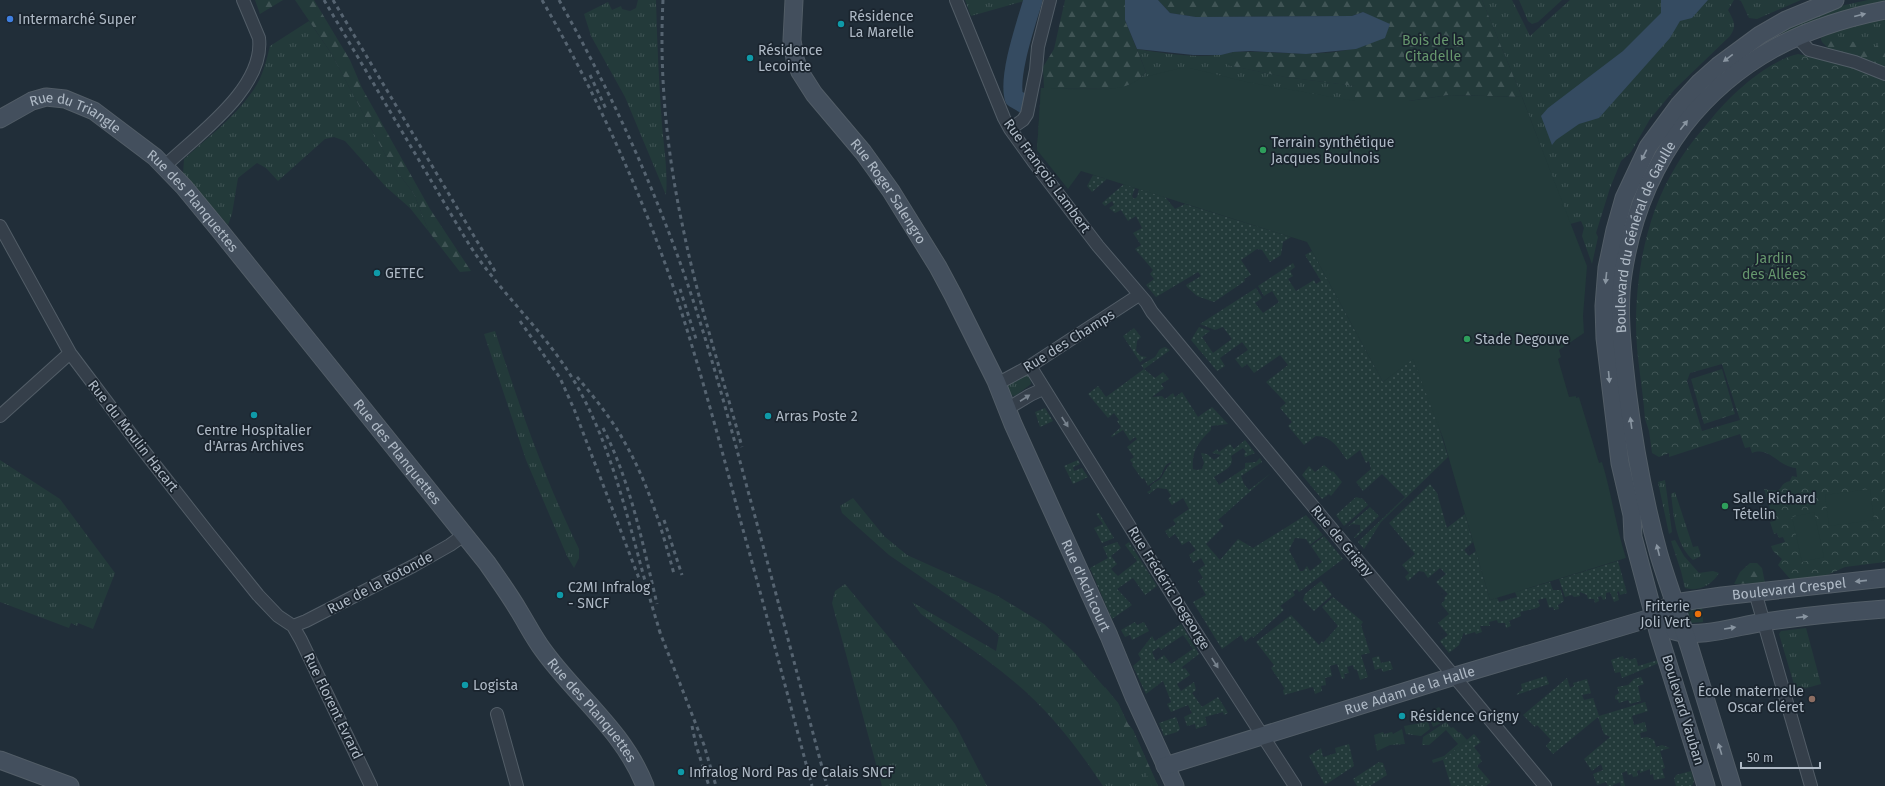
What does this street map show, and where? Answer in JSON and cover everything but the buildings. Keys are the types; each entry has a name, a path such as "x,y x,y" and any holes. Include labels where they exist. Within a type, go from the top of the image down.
{"street":[{"path":"165,166 237,97 251,77 258,60 260,44 259,38 243,0"},
{"name":"Rue Roger Salengro","path":"794,0 792,40 795,59 804,79 863,152 891,191 938,267 997,384"},
{"name":"Rue François Lambert","path":"956,0 1004,118 1010,129 1098,246 1140,295"},
{"path":"1010,129 1023,120 1027,114 1036,70 1038,48 1050,0"},
{"name":"Boulevard du Général de Gaulle","path":"1655,619 1632,527 1632,515 1620,463 1604,326 1604,306 1608,268 1613,240 1624,198 1648,147 1662,126 1700,82 1726,60 1760,35 1786,20 1835,0"},
{"name":"Boulevard du Général de Gaulle","path":"1691,634 1675,605 1658,551 1641,478 1624,369 1621,308 1622,275 1640,205 1653,175 1678,133 1712,93 1750,62 1776,46 1835,22 1885,10"},
{"path":"1760,35 1771,40 1776,46"},
{"path":"1797,37 1809,50 1855,62 1885,74"},
{"name":"Rue du Triangle","path":"0,119 32,102 46,97 57,97 74,101 94,111 128,135"},
{"name":"Rue des Planquettes","path":"128,135 165,166 221,232 487,563 506,589 542,650 604,720 637,767 645,786"},
{"name":"Rue du Moulin Hacart","path":"0,226 70,353 140,446 258,595 278,616 293,626"},
{"name":"Rue des Champs","path":"997,384 1030,366 1140,295"},
{"name":"Rue de Grigny","path":"1140,295 1545,786"},
{"path":"2,412 70,353"},
{"name":"Rue Frédéric Degeorge","path":"1030,366 1191,625 1295,786"},
{"name":"Rue d'Achicourt","path":"997,384 1109,636 1134,697 1175,786"},
{"name":"Rue des Champs","path":"1007,409 1043,389"},
{"name":"Rue de la Rotonde","path":"293,626 306,621 413,566 464,536"},
{"name":"Boulevard Crespel","path":"1675,605 1692,600 1885,578"},
{"path":"1755,592 1811,786"},
{"name":"Rue Adam de la Halle","path":"1165,766 1455,676 1655,619 1663,608 1675,605"},
{"name":"Boulevard Crespel","path":"1691,634 1764,622 1885,609"},
{"path":"1655,619 1670,630 1691,634"},
{"name":"Boulevard Vauban","path":"1655,619 1706,786"},
{"name":"Rue Florent Evrard","path":"293,626 305,647 371,786"},
{"name":"Boulevard Vauban","path":"1691,634 1692,657 1732,786"},
{"path":"497,714 518,786"},
{"path":"0,760 70,786"}],"green space":[{"path":"255,0 283,0 260,14"},
{"path":"295,0 314,0 350,60 362,88 430,209 471,271 460,272 429,232 414,194 387,158 331,53"},
{"path":"638,0 656,0 660,94 666,169 666,195 625,97 591,36 584,14 608,2 612,10 621,6 622,9 630,11 636,8"},
{"path":"965,0 1028,0 971,16"},
{"path":"1030,0 1039,0 1023,58 1017,87 1020,95 1029,99 1027,110 1013,104 1003,92"},
{"path":"1065,0 1125,0 1125,20 1146,72 1135,83 1118,89 1044,88 1043,67 1054,49"},
{"name":"Bois de la Citadelle","path":"1158,0 1482,0 1522,97 1449,95 1409,101 1355,101 1355,86 1285,77 1227,65 1233,52 1302,54 1337,52 1370,43 1373,17 1363,12 1352,16 1196,17 1170,13"},
{"path":"1482,0 1512,0 1530,36 1570,0 1734,0 1728,10 1734,23 1730,36 1675,89 1650,119 1631,152 1621,161 1610,188 1596,233 1598,237 1592,264 1582,236 1584,228 1581,221 1570,224 1522,97"},
{"path":"1519,0 1562,0 1538,22 1532,24 1528,21"},
{"path":"1739,0 1801,0 1757,19 1749,18 1741,1"},
{"path":"1868,0 1885,0 1885,3 1782,34 1781,31 1831,8"},
{"path":"1885,19 1885,67 1822,42 1821,38 1835,31"},
{"path":"309,21 331,53 387,158 414,194 429,232 410,208 386,187 345,141 334,137 325,139 278,181 266,168 257,163 238,178 232,214 228,225 183,174 184,159 229,119 255,87 263,70 270,46"},
{"path":"1835,31 1841,39 1859,43 1870,50 1882,42 1885,38 1885,67 1858,57 1829,49 1822,42 1821,38"},
{"path":"1137,49 1198,56 1210,56 1233,52 1228,65 1285,77 1356,86 1355,101 1365,101 1037,150 1041,88 1118,89 1135,83 1146,72"},
{"name":"Jardin des Allées","path":"1798,54 1828,60 1885,78 1885,562 1845,567 1825,576 1791,580 1778,565 1782,559 1773,551 1771,546 1785,542 1783,537 1779,538 1777,533 1774,534 1770,522 1774,521 1764,489 1779,490 1783,485 1790,481 1792,476 1797,477 1796,468 1784,464 1764,452 1752,453 1750,447 1745,448 1740,434 1669,457 1669,453 1659,457 1652,453 1649,431 1645,419 1636,325 1638,284 1645,243 1658,203 1676,166 1698,135 1729,99 1763,71 1786,58","holes":["1722,364 1740,420 1702,431 1687,381 1690,373"]},
{"name":"Stade Degouve","path":"1181,68 1190,68 1247,82 1355,101 1409,101 1449,95 1522,97 1587,266 1583,316 1584,333 1559,350 1561,357 1558,359 1569,397 1579,397 1599,463 1602,462 1619,535 1626,558 1490,600 1443,438 1413,359 1383,382 1307,242 1081,171 1068,189 1037,150 1041,88 1093,90 1107,89 1131,84 1140,78"},
{"path":"1093,175 1107,179 1092,192 1087,186"},
{"path":"1124,184 1135,188 1132,196 1134,199 1137,197 1139,189 1165,197 1175,209 1185,204 1291,237 1283,242 1281,255 1270,262 1262,250 1257,249 1241,260 1251,275 1244,279 1245,281 1214,302 1197,296 1187,287 1186,285 1201,276 1198,272 1156,297 1146,285 1154,279 1150,274 1153,270 1135,249 1141,245 1133,233 1142,228 1136,216 1128,221 1121,210 1115,213 1109,208 1114,205 1112,201 1105,206 1102,203"},
{"path":"1312,251 1383,382 1413,358 1435,414 1448,457 1381,522 1364,549 1358,542 1405,497 1382,474 1363,491 1356,482 1371,469 1369,461 1366,463 1360,450 1347,460 1337,447 1326,438 1316,436 1304,445 1288,426 1292,422 1280,408 1286,403 1266,382 1288,365 1280,355 1254,373 1247,364 1242,368 1235,359 1248,350 1242,342 1220,358 1225,366 1217,371 1191,340 1199,327 1210,331 1202,337 1213,353 1232,339 1223,327 1215,330 1200,324 1256,288 1262,298 1255,303 1263,313 1279,302 1272,291 1264,296 1258,286 1293,263 1295,267 1290,271 1293,276 1288,279 1296,291 1314,280 1316,284 1321,281 1305,255"},
{"path":"1134,328 1141,337 1137,341 1136,351 1141,356 1147,357 1140,362 1123,336"},
{"path":"495,331 543,468 579,549 579,558 574,568 567,556 526,460 484,334"},
{"path":"1165,347 1170,350 1144,369 1141,365 1155,357 1160,349"},
{"path":"1144,369 1155,378 1163,372 1169,379 1161,384 1164,388 1152,397 1162,396 1165,399 1173,393 1175,397 1182,392 1198,417 1212,407 1228,424 1211,426 1211,430 1197,447 1193,457 1193,469 1202,469 1204,463 1201,453 1207,454 1214,460 1221,455 1212,453 1217,449 1219,452 1230,444 1234,449 1245,440 1255,453 1245,457 1244,454 1246,452 1243,448 1231,456 1232,460 1230,466 1214,477 1219,485 1245,468 1245,463 1256,462 1260,458 1262,462 1241,476 1244,484 1249,490 1271,473 1218,520 1224,526 1206,544 1220,560 1238,539 1253,548 1306,515 1323,535 1310,545 1306,539 1295,538 1289,550 1300,571 1303,571 1307,566 1310,571 1322,562 1311,546 1324,536 1343,559 1299,592 1297,589 1293,592 1295,595 1280,606 1284,610 1253,638 1252,636 1245,642 1241,635 1222,649 1193,602 1206,595 1198,581 1203,578 1198,570 1205,565 1201,558 1193,563 1189,555 1196,550 1189,541 1182,545 1175,534 1169,538 1165,531 1176,524 1173,520 1189,509 1183,498 1172,505 1168,499 1171,496 1167,489 1157,488 1149,494 1147,492 1151,490 1150,487 1152,484 1161,478 1172,462 1165,466 1160,477 1148,486 1144,478 1142,479 1130,460 1134,457 1127,447 1137,439 1135,437 1130,441 1123,430 1112,437 1111,436 1121,427 1117,421 1119,420 1114,413 1108,418 1088,394 1098,386 1106,397"},
{"path":"1722,369 1735,414 1704,424 1691,379"},
{"path":"1027,374 1030,376 1031,384 1015,396 1010,395 1005,388 1008,383"},
{"path":"1045,408 1053,421 1040,427 1035,412"},
{"path":"0,460 60,499 115,573 93,629 78,623 77,626 71,623 69,628 0,602"},
{"path":"1078,460 1080,464 1073,467 1074,471 1082,468 1088,477 1073,484 1064,466"},
{"path":"1324,465 1332,472 1333,471 1342,482 1331,496 1329,494 1322,499 1302,475 1309,466 1315,472"},
{"path":"1665,480 1672,532 1669,534 1658,482"},
{"path":"1430,484 1437,493 1447,528 1465,514 1473,542 1464,550 1469,556 1476,551 1490,600 1497,598 1499,602 1517,597 1515,592 1550,582 1553,590 1561,590 1564,601 1558,605 1559,609 1554,610 1553,607 1549,608 1546,598 1538,600 1540,606 1520,612 1521,616 1509,621 1511,626 1506,628 1505,623 1498,623 1497,620 1489,622 1490,626 1480,626 1482,632 1476,634 1475,632 1465,635 1464,632 1459,645 1449,653 1440,641 1448,635 1438,623 1449,614 1441,604 1448,594 1436,582 1446,574 1440,568 1428,578 1424,572 1419,571 1408,581 1405,577 1409,573 1402,565 1415,554 1389,523"},
{"path":"1870,489 1874,520 1829,526 1825,495"},
{"path":"1675,492 1693,547 1698,546 1701,556 1693,560 1682,546 1676,529 1671,494"},
{"path":"1356,497 1363,499 1368,505 1344,526 1336,515"},
{"path":"853,498 884,536 907,555 996,595 1044,624 1075,653 1118,703 1128,724 1133,730 1158,786 1103,786 1062,730 1038,704 1001,671 921,614 912,602 996,651 999,635 962,605 889,555 842,513 840,506"},
{"path":"1370,507 1379,516 1355,538 1354,537 1360,531 1360,525 1352,524 1346,528"},
{"path":"1814,512 1824,557 1802,562 1792,517"},
{"path":"1099,513 1114,538 1102,543 1094,528 1103,524 1096,514"},
{"path":"1675,540 1684,556 1699,573 1713,571 1719,573 1713,581 1700,588 1685,588 1671,541"},
{"path":"1117,542 1121,548 1111,556 1117,564 1111,569 1118,576 1137,561 1125,545 1129,542 1157,586 1145,595 1133,578 1117,589 1132,605 1112,619 1090,568 1108,558 1103,547"},
{"path":"1618,561 1627,593 1620,595 1619,591 1617,592 1619,600 1614,602 1610,592 1606,593 1606,599 1603,600 1601,596 1598,597 1599,601 1595,603 1594,599 1588,599 1587,595 1580,592 1580,596 1574,597 1572,595 1565,597 1559,579"},
{"path":"1750,563 1757,563 1762,568 1765,583 1734,584 1740,572"},
{"path":"1321,581 1332,595 1314,611 1303,600 1305,594"},
{"path":"845,584 906,658 955,724 987,786 882,786 832,603 835,591"},
{"path":"1333,597 1363,622 1361,625 1370,653 1361,655 1368,677 1360,680 1357,670 1354,669 1353,665 1347,667 1349,673 1344,674 1345,678 1342,679 1337,664 1330,666 1332,676 1325,678 1326,685 1321,686 1322,691 1315,694 1313,687 1284,695 1283,690 1285,689 1271,668 1274,665 1256,642 1291,615 1319,645 1322,641 1323,643 1338,626 1322,607"},
{"path":"1702,605 1703,622 1692,623 1689,621 1687,611"},
{"path":"1135,622 1137,625 1144,622 1149,631 1132,640 1130,635 1125,637 1121,630"},
{"path":"1181,624 1199,654 1182,667 1183,669 1185,668 1190,675 1177,684 1181,691 1194,682 1196,690 1192,693 1202,707 1218,697 1228,713 1224,715 1223,712 1205,717 1207,725 1196,729 1195,724 1187,726 1184,717 1192,713 1188,705 1171,712 1167,704 1171,702 1163,681 1146,694 1133,666 1141,659 1138,654 1152,636 1155,641","holes":["1183,635 1193,649 1171,664 1164,655 1156,661 1152,652 1159,647 1161,650"]},
{"path":"1806,628 1821,684 1796,691 1779,634 1781,631"},
{"path":"1379,656 1381,663 1390,661 1393,669 1383,672 1381,668 1375,670 1372,658"},
{"path":"1623,656 1624,659 1628,658 1629,660 1636,658 1638,666 1658,660 1659,663 1622,678 1620,672 1615,673 1611,660"},
{"path":"1546,676 1549,684 1516,695 1522,689 1521,684"},
{"path":"1641,677 1644,684 1638,686 1641,701 1630,704 1628,700 1619,703 1618,700 1615,699 1615,696 1619,693 1617,687 1628,685 1634,679"},
{"path":"1567,678 1570,688 1574,686 1573,683 1587,679 1591,693 1582,695 1584,700 1593,698 1599,716 1645,702 1648,711 1632,716 1634,725 1645,722 1647,731 1640,733 1641,738 1647,737 1654,740 1656,747 1662,745 1670,748 1660,751 1665,768 1662,769 1665,778 1654,780 1653,774 1650,775 1650,769 1640,773 1640,770 1637,771 1638,776 1633,777 1632,774 1628,775 1627,771 1622,773 1625,786 1621,786 1620,782 1613,786 1608,786 1606,782 1597,785 1593,774 1603,770 1601,764 1592,771 1584,759 1610,737 1604,734 1598,717 1553,754 1546,746 1551,740 1537,725 1535,727 1523,715"},
{"path":"1105,687 1118,703 1128,724 1133,730 1158,786 1152,786 1117,712 1104,696"},
{"path":"1439,707 1448,717 1446,718 1447,720 1433,727 1429,716"},
{"path":"1176,717 1180,729 1177,732 1164,736 1159,723"},
{"path":"1427,717 1430,729 1421,736 1406,734 1404,726 1421,723 1421,720"},
{"path":"1446,722 1451,728 1453,727 1459,733 1460,732 1467,740 1443,760 1433,763 1432,760 1444,756 1458,744 1446,730 1429,745 1422,745 1423,737"},
{"path":"1402,729 1405,744 1390,745 1377,751 1374,735 1383,732 1384,734 1392,732 1393,734"},
{"path":"1474,734 1481,742 1474,747 1481,756 1479,757 1482,761 1477,766 1491,782 1486,786 1451,786 1443,760"},
{"path":"1349,744 1354,766 1325,785 1309,756 1321,748 1323,757 1336,753 1335,748"},
{"path":"1379,762 1383,763 1387,775 1370,786 1357,786 1353,779"},
{"path":"1691,771 1694,781 1692,786 1676,786 1674,779 1676,775"}],"water":[{"path":"1125,0 1158,0 1170,13 1196,17 1352,16 1363,12 1390,24 1385,38 1356,49 1306,54 1250,51 1233,52 1221,55 1193,55 1137,49 1125,20"},
{"path":"1661,0 1708,0 1692,18 1680,21 1670,38 1599,118 1579,124 1556,140 1552,145 1541,116 1548,108 1623,51 1661,13"}],"waterway":[{"path":"1026,105 1014,98 1013,76 1022,35 1033,0"}],"railway":[{"path":"324,0 472,249 493,278 555,353 577,386 592,415 615,476 661,635"},
{"path":"333,0 496,273"},
{"path":"542,0 580,70 615,142 661,252 674,289 717,432 812,786"},
{"path":"559,0 601,79 627,133 651,187 687,283 729,421 827,786"},
{"path":"663,0 663,86 677,200 696,283 742,447"},
{"path":"590,75 607,111"},
{"path":"680,289 696,339"},
{"path":"520,321 560,378 574,409 640,581"},
{"path":"577,377 609,417 620,434 641,474 665,540 674,574"},
{"path":"603,428 613,449 629,492 657,604"},
{"path":"664,520 682,575"},
{"path":"659,630 704,745 716,786"},
{"path":"692,726 696,745 709,786"}],"place":[{"name":"Intermarché Super","path":"10,19"},
{"name":"Résidence La Marelle","path":"841,24"},
{"name":"Résidence Lecointe","path":"750,58"},
{"name":"Terrain synthétique Jacques Boulnois","path":"1263,150"},
{"name":"GETEC","path":"377,273"},
{"name":"Stade Degouve","path":"1467,339"},
{"name":"Centre Hospitalier d'Arras Archives","path":"254,415"},
{"name":"Arras Poste 2","path":"768,416"},
{"name":"Salle Richard Tételin","path":"1725,506"},
{"name":"C2MI Infralog - SNCF","path":"560,595"},
{"name":"Friterie Joli Vert","path":"1698,614"},
{"name":"Logista","path":"465,685"},
{"name":"École maternelle Oscar Cléret","path":"1812,699"},
{"name":"Résidence Grigny","path":"1402,716"},
{"name":"Infralog Nord Pas de Calais SNCF","path":"681,772"}]}
